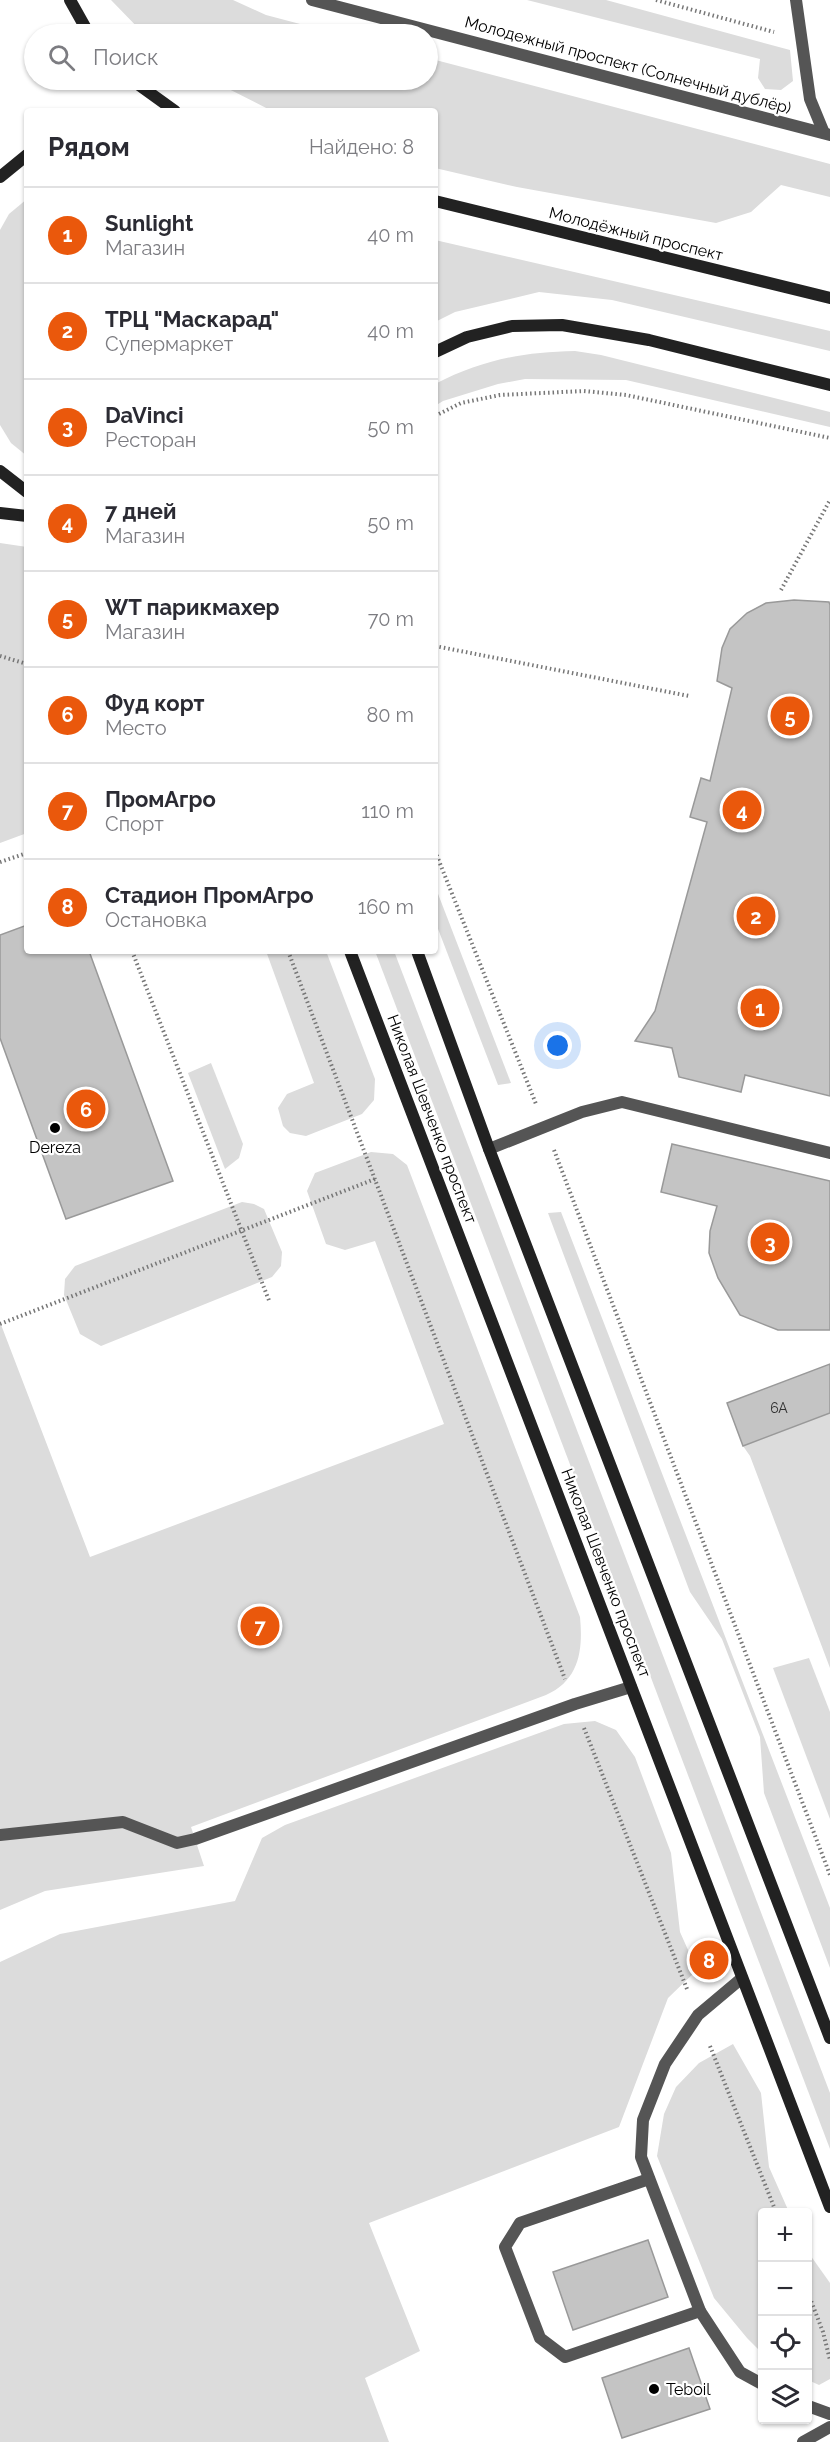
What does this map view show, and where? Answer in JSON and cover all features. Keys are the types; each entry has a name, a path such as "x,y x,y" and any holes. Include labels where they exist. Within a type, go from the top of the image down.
{"main road":[{"path":"70,0 83,24"},
{"path":"146,90 171,108"},
{"path":"0,177 24,157"},
{"name":"Молодёжный проспект","path":"438,202 830,298"},
{"path":"438,351 467,338 512,326 562,325 649,340 830,385"},
{"path":"0,471 24,490"},
{"path":"0,513 24,516"},
{"name":"Николая Шевченко проспект","path":"351,954 830,2207"},
{"path":"418,954 489,1149 830,2038"}],"street":[{"name":"Молодежный проспект (Солнечный дублёр)","path":"312,0 404,24"},
{"path":"796,0 810,99 827,134"},
{"name":"Молодежный проспект (Солнечный дублёр)","path":"438,33 827,134"},
{"path":"489,1149 582,1112 622,1102 830,1153"},
{"path":"0,1835 123,1822 177,1843 195,1839 575,1704 631,1687"},
{"path":"742,1978 698,2015 665,2064 643,2120 641,2157 700,2311 740,2372 758,2382"},
{"path":"649,2179 520,2223 505,2247 536,2328 540,2338 565,2357 700,2311"},
{"path":"812,2408 830,2414"},
{"path":"803,2442 830,2427"}],"path":[{"path":"656,0 803,40"},
{"path":"438,414 461,403 500,395 584,391 626,394 830,438"},
{"path":"781,590 830,500"},
{"path":"438,647 689,696"},
{"path":"0,656 24,663"},
{"path":"0,862 24,854"},
{"path":"438,858 546,1127 830,1875"},
{"path":"133,954 270,1303"},
{"path":"289,954 575,1704 774,2208"},
{"path":"0,1324 375,1179"},
{"path":"812,2305 823,2332 830,2360"},
{"path":"823,2332 830,2330"}],"shaded area":[{"path":"111,0 233,0 266,15 300,24 134,24"},
{"path":"527,0 606,0 790,50 793,81 781,90 765,89 758,78 760,59"},
{"path":"438,61 830,164 830,197 781,185 751,212 716,223 517,187 438,169 438,108 266,108 231,90 438,90"},
{"path":"24,202 24,454 11,443 0,425 0,230 9,214"},
{"path":"438,241 830,331 830,351 612,300 539,292 455,312 438,320"},
{"path":"575,351 601,355 830,412 830,427 626,380 525,379 498,384 438,404 438,383 486,363 537,353"},
{"path":"0,543 24,547 24,834 0,843"},
{"path":"438,894 511,1083 498,1085 438,929"},
{"path":"267,954 327,954 375,1079 374,1100 362,1114 306,1136 290,1133 283,1126 278,1108 287,1094 314,1083"},
{"path":"376,954 395,954 830,2093 830,2149"},
{"path":"211,1063 243,1144 239,1158 225,1169 188,1073"},
{"path":"371,1152 393,1154 407,1165 580,1617 581,1641 577,1662 566,1681 546,1695 191,1827 204,1866 45,1891 0,1910 0,1322 90,1557 444,1424 375,1241 345,1250 326,1244 307,1191 315,1173"},
{"path":"242,1202 264,1209 282,1252 281,1266 272,1277 101,1346 80,1334 64,1295 65,1279 75,1266"},
{"path":"561,1212 830,1908 830,1968 764,1793 760,1737 722,1639 690,1592 548,1213"},
{"path":"830,1364 830,1668 750,1456 743,1446 727,1403"},
{"path":"809,1658 830,1712 830,1819 773,1668"},
{"path":"595,1721 616,1730 635,1757 671,1853 680,1932 697,1970 668,1998 619,2127 369,2223 420,2351 365,2378 389,2442 0,2442 0,1962 60,1934 235,1901 262,1838 285,1825 564,1724"},
{"path":"733,2044 761,2093 769,2167 787,2208 758,2208 758,2349 714,2298 657,2156 664,2114 676,2087 699,2063"},
{"path":"812,2258 830,2283 830,2379 819,2385 812,2382"}],"building":[{"path":"794,600 829,602 830,605 830,1096 745,1075 741,1092 679,1077 672,1048 635,1041 655,1011 707,822 690,817 701,778 710,781 732,688 717,681 722,648 730,629 747,613 766,603"},
{"path":"24,926 24,954 90,954 173,1181 66,1219 0,1038 0,935"},
{"path":"672,1144 830,1181 830,1330 778,1330 740,1315 718,1278 709,1253 710,1231 717,1206 661,1192"},
{"path":"830,1364 830,1413 743,1446 727,1403"},
{"path":"648,2240 668,2297 573,2330 553,2272"},
{"path":"689,2348 710,2409 622,2438 602,2378"}],"place":[{"name":"WT парикмахер","path":"790,716"},
{"name":"7 дней","path":"742,810"},
{"name":"ТРЦ \"Маскарад\"","path":"756,916"},
{"name":"Sunlight","path":"760,1008"},
{"name":"Фуд корт","path":"86,1109"},
{"name":"Dereza","path":"55,1128"},
{"name":"DaVinci","path":"770,1242"},
{"name":"ПромАгро","path":"260,1626"},
{"name":"Стадион ПромАгро","path":"709,1960"},
{"name":"Teboil","path":"654,2389"}]}
